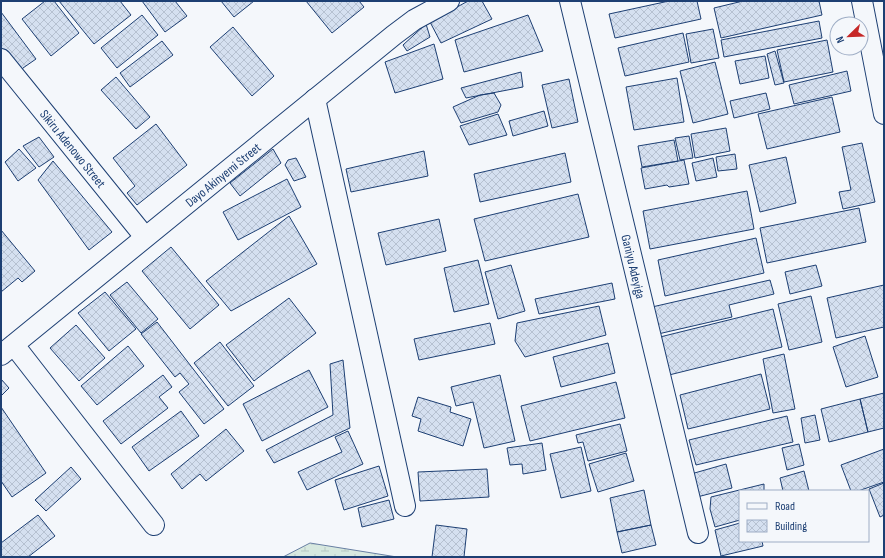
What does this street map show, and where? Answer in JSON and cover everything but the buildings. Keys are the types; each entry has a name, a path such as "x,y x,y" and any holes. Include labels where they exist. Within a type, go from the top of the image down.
{"street":[{"name":"Dayo Akinyemi Street","path":"7,350 394,35 409,24 449,1"},
{"name":"Ganiyu Adeyiga","path":"570,1 698,533"},
{"path":"862,1 884,114"},
{"name":"Sikiru Adenowo Street","path":"1,59 145,237"},
{"path":"315,99 405,506"},
{"path":"7,350 154,525"}],"green space":[{"path":"310,543 397,557 283,557"}]}
